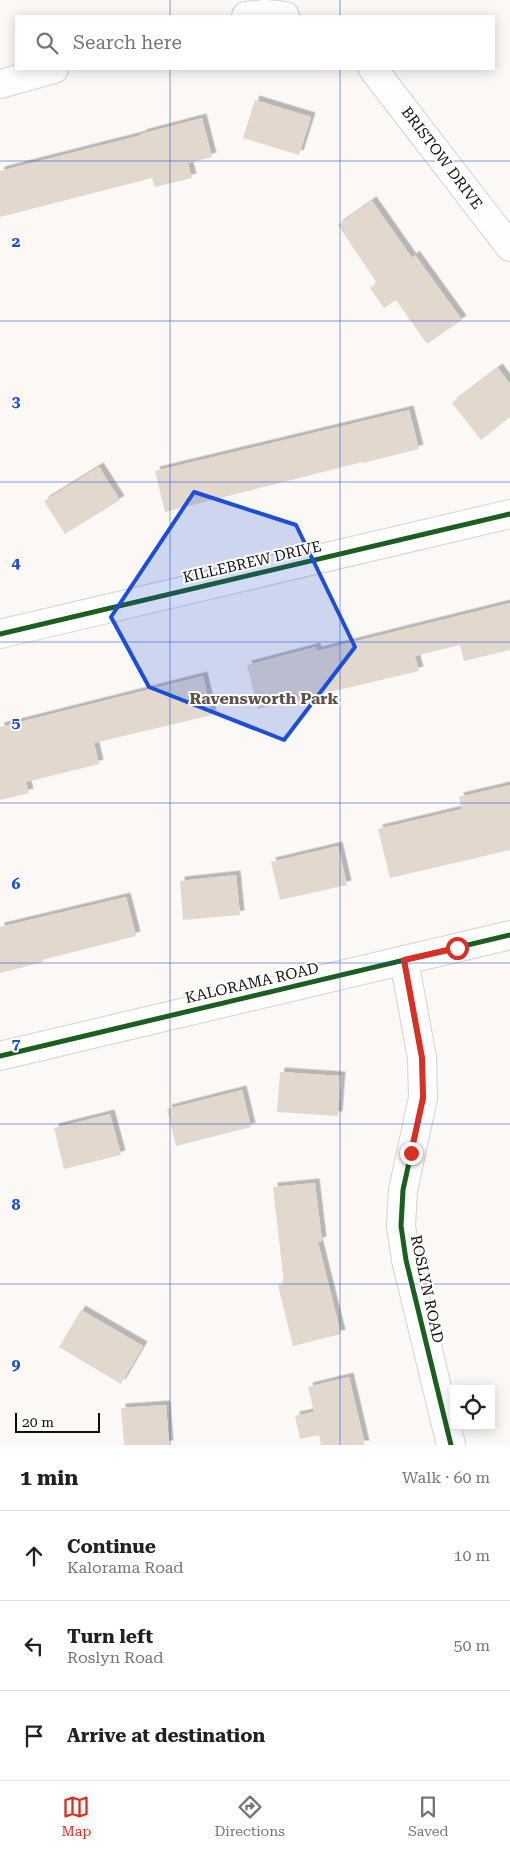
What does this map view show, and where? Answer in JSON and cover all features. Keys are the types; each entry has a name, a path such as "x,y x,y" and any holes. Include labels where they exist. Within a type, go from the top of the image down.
{"street":[{"path":"256,15 275,15"},
{"path":"0,84 50,70"},
{"name":"BRISTOW DRIVE","path":"374,70 510,248"},
{"name":"KILLEBREW DRIVE","path":"0,634 510,514"},
{"name":"KALORAMA ROAD","path":"0,1056 510,935"},
{"name":"ROSLYN ROAD","path":"404,960 422,1058 423,1098 403,1190 401,1226 406,1260 451,1445"}],"highlighted area":[{"path":"194,492 296,525 355,647 284,740 149,687 111,617"}],"building":[{"path":"255,100 311,117 299,155 243,138"},
{"path":"202,118 212,157 188,163 192,178 155,187 152,178 0,217 0,171"},
{"path":"372,201 412,258 415,255 462,320 427,344 396,300 384,308 370,288 377,283 338,225"},
{"path":"498,368 510,384 510,417 481,440 452,403"},
{"path":"409,410 419,449 165,512 155,471"},
{"path":"99,467 120,500 65,534 44,501"},
{"path":"510,603 510,650 464,661 460,645 415,656 419,671 258,709 247,665 316,647 317,651"},
{"path":"203,676 212,715 94,743 99,764 26,782 29,793 0,800 0,727"},
{"path":"510,785 510,850 390,878 378,829 462,809 459,797"},
{"path":"338,846 347,885 280,900 271,862"},
{"path":"236,875 240,915 183,920 180,881"},
{"path":"126,897 136,936 42,960 43,962 0,973 0,927"},
{"path":"280,1072 341,1076 338,1116 277,1112"},
{"path":"242,1090 251,1127 176,1146 167,1109"},
{"path":"110,1114 121,1155 64,1169 54,1128"},
{"path":"315,1183 322,1241 318,1242 341,1334 293,1346 278,1285 284,1284 273,1187"},
{"path":"81,1310 143,1346 121,1384 59,1347"},
{"path":"349,1377 365,1445 321,1445 319,1435 300,1439 295,1416 314,1412 308,1387"},
{"path":"166,1405 169,1445 124,1445 121,1408"}],"cycle path":[{"path":"0,634 510,514"},
{"path":"0,1056 510,935"},
{"path":"404,960 422,1058 423,1098 403,1190 401,1226 406,1260 451,1445"}],"district":[{"name":"Ravensworth Park","path":"264,698"}],"route":[{"path":"411,1153 423,1098 422,1058 404,960 457,948"}]}
